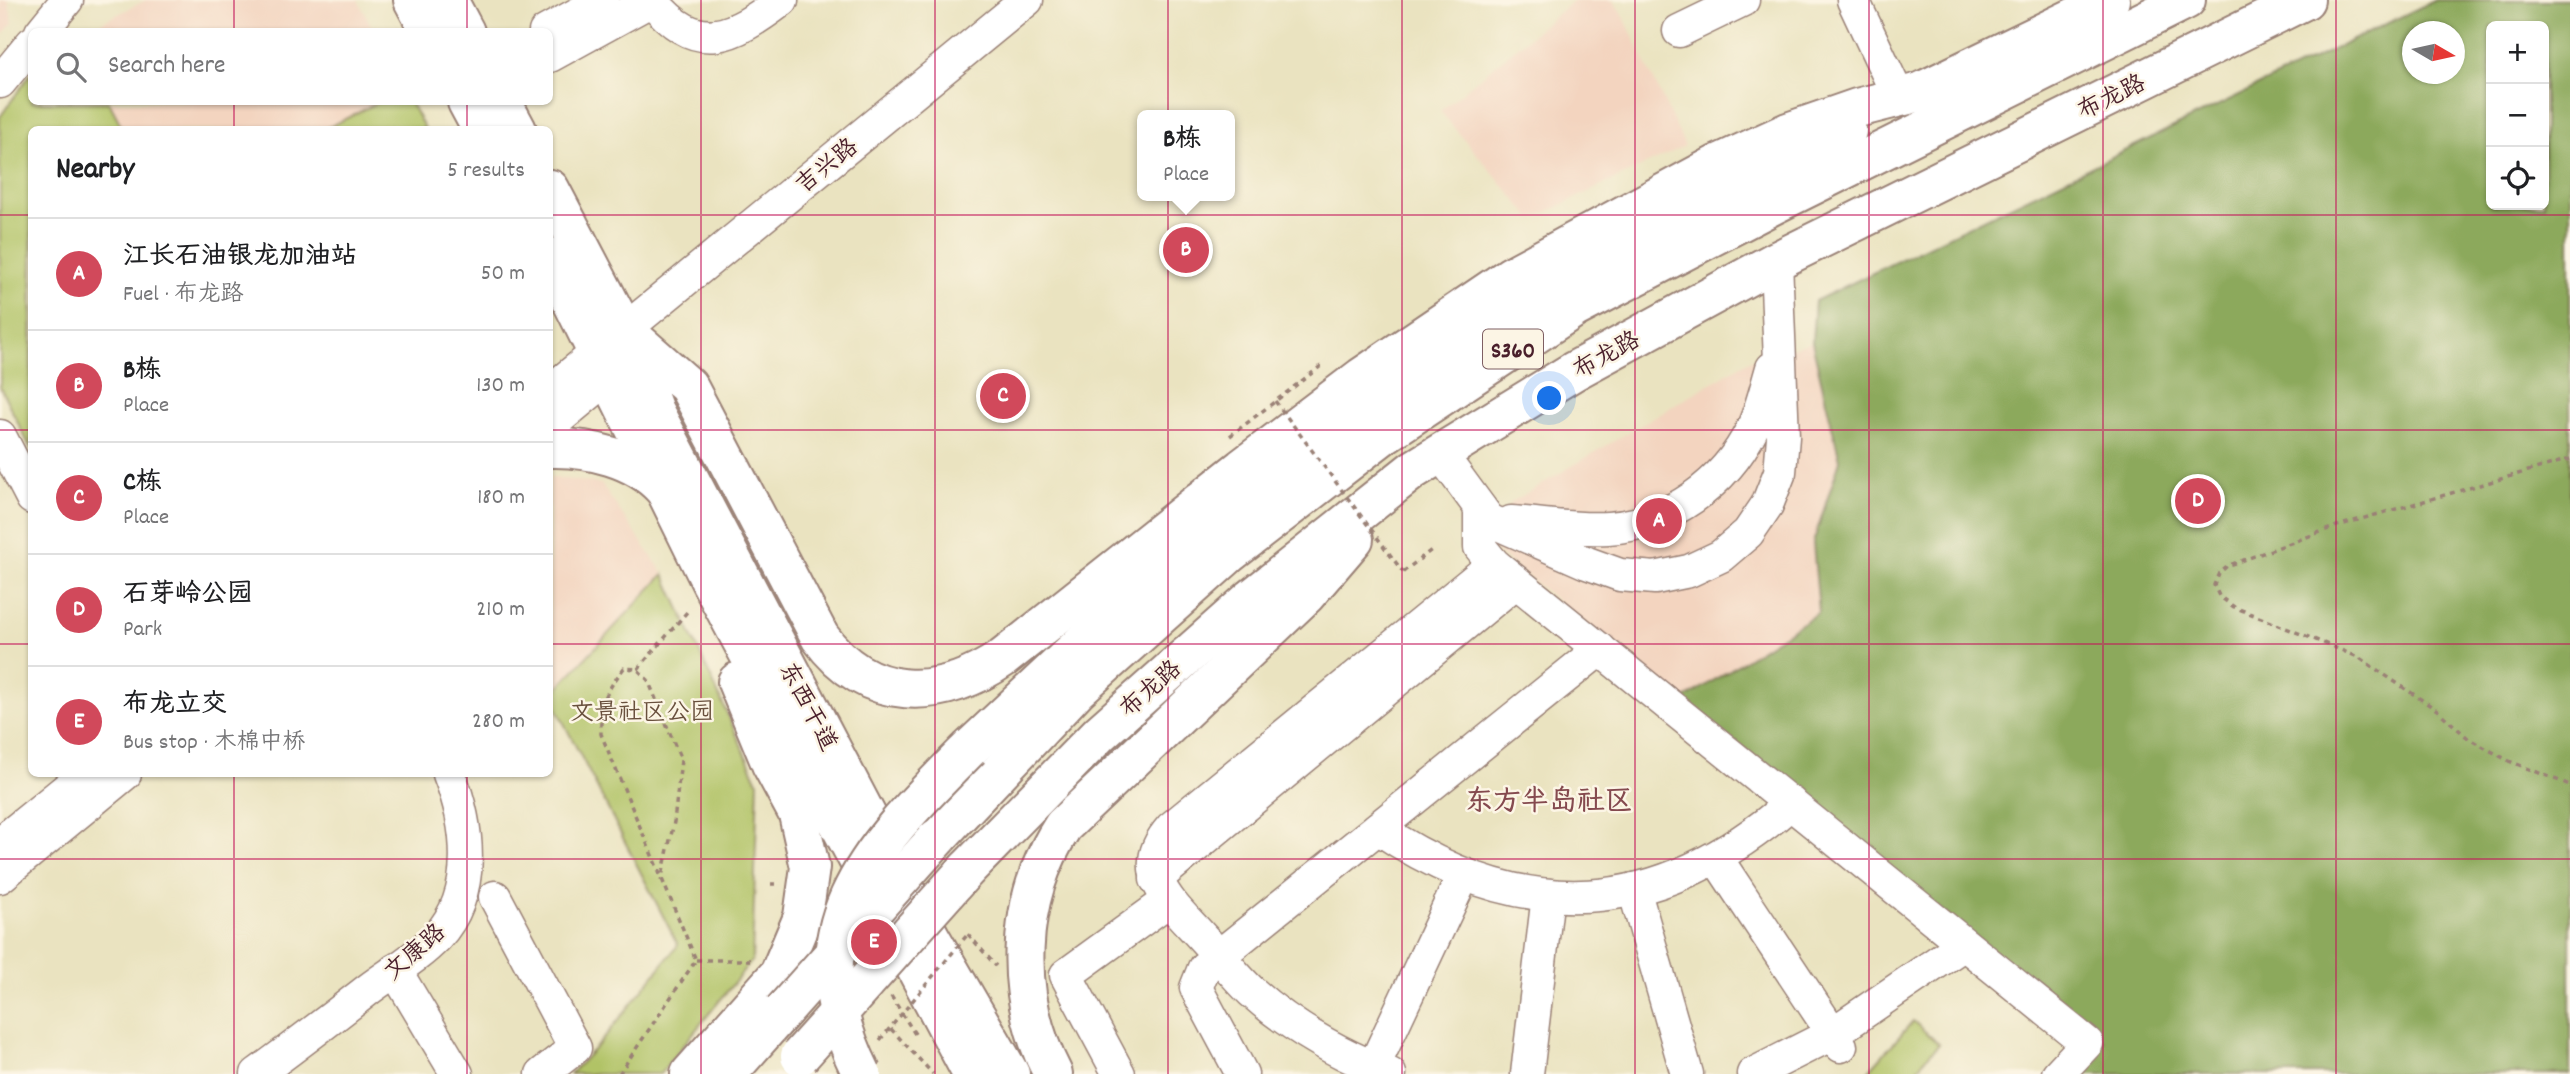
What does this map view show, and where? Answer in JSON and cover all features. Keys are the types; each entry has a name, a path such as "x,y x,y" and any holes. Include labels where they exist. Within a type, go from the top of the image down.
{"main road":[{"path":"413,0 427,28"},
{"path":"448,0 463,28"},
{"path":"867,1061 848,1047 835,1008 832,966 841,919 856,879 897,822 970,748 1175,556 1268,481 1420,372 1648,230 1746,185 1909,95 2110,0"},
{"name":"布龙路","path":"727,1074 937,838 1078,689 1229,554 1382,436 1575,308 1773,205 2186,0"},
{"name":"布龙路","path":"792,1065 967,869 1100,733 1252,598 1426,461 1574,371 1776,261 2305,0"},
{"path":"553,262 610,353 688,386 820,637 832,653 873,680 911,690 935,689 968,678 1003,658 1242,468 1362,377 1511,276 1718,164 1788,132 1857,108 1909,95"},
{"path":"469,105 480,126"},
{"path":"504,105 515,126"},
{"path":"553,198 610,353"},
{"path":"1575,308 1648,230 1773,205"},
{"name":"东西干道","path":"610,353 674,506 803,760 972,1074"},
{"name":"东西干道","path":"610,353 654,411 931,938 1010,1074"},
{"path":"553,448 582,450 613,457 644,471 674,506 726,654 771,764 798,814 810,867 803,917 779,974 690,1074"},
{"path":"1053,1074 1034,1033 1026,986 1026,929 1035,884 1044,859 1063,826 1306,595 1426,461"}],"street":[{"path":"44,28 67,0"},
{"path":"552,28 603,0"},
{"path":"553,54 652,0 674,23 704,35 726,34 747,27 782,0"},
{"name":"吉兴路","path":"610,353 1027,0"},
{"path":"1679,31 1742,0"},
{"path":"1853,0 1909,95"},
{"path":"0,82 28,48"},
{"path":"1426,461 1485,514 1620,575 1655,578 1689,571 1721,556 1754,524 1768,505 1780,472 1783,437 1776,261"},
{"path":"1485,514 1608,528 1644,521 1678,507 1708,486 1734,459 1753,428 1780,342"},
{"path":"553,389 610,353"},
{"path":"553,422 610,353"},
{"path":"0,436 28,490"},
{"path":"1485,514 1480,547 1505,573 2087,1043 2058,1074"},
{"path":"1463,876 1382,1071 1310,1034 1252,992 1162,890 1156,852 1171,828 1505,573"},
{"path":"1242,1074 1196,988 1204,968 1600,649"},
{"path":"0,843 81,777"},
{"path":"0,877 121,777"},
{"name":"文康路","path":"257,1074 439,935 459,899 467,857 462,812 450,777"},
{"path":"1378,828 1419,855 1463,876 1505,889 1548,895 1592,895 1634,889 1677,877 1717,859 1756,834 1790,803"},
{"path":"1717,859 1841,1046"},
{"path":"1634,889 1687,1074"},
{"path":"1119,1074 1066,975 1162,890"},
{"path":"1527,1074 1548,895"},
{"path":"495,897 575,1048 542,1074"},
{"path":"1753,1074 1832,1034 1964,944"},
{"path":"395,970 457,1074"}],"path":[{"path":"1230,436 1325,363"},
{"path":"1275,401 1403,572 1434,548"},
{"path":"2570,459 2337,526 2227,566 2219,573 2214,585 2219,596 2234,607 2358,657 2437,710 2469,739 2510,761 2570,785"},
{"path":"638,669 687,612"},
{"path":"661,881 674,822 681,760 648,680 638,669 624,668 607,691 600,709 601,734 661,881 696,960"},
{"path":"867,1061 968,934 1000,970"},
{"path":"696,960 759,961"},
{"path":"619,1074 696,960"},
{"path":"891,1029 933,1074"}],"shaded area":[{"path":"0,0 8,0 13,23 0,37"},
{"path":"146,0 358,0 372,28 91,28"},
{"path":"1574,0 1612,0 1622,13 1685,146 1532,219 1440,111"},
{"path":"111,105 373,105 333,126 121,126"},
{"path":"1812,342 1840,460 1813,543 1819,612 1682,701 1482,540 1512,502 1748,361"},
{"path":"553,477 601,484 664,574 553,692"}],"green space":[{"path":"2435,0 2570,0 2570,1074 2075,1074 2103,1041 1682,701 1819,612 1813,543 1840,460 1812,342 1815,301"},
{"path":"28,77 28,105 111,105 121,126 28,126 28,443 0,387 0,117"},
{"path":"373,105 412,105 423,126 331,126"},
{"name":"文景社区公园","path":"664,574 758,782 752,961 660,1074 570,1074 600,1043 678,945 553,702 553,693"},
{"path":"1913,1021 1939,1044 1912,1074 1866,1074"}],"place":[{"name":"B栋","path":"1186,250"},
{"name":"C栋","path":"1003,396"},
{"name":"石芽岭公园","path":"2198,501"},
{"name":"江长石油银龙加油站","path":"1659,521"},
{"name":"布龙立交","path":"874,942"}],"district":[{"name":"东方半岛社区","path":"1549,799"}]}
